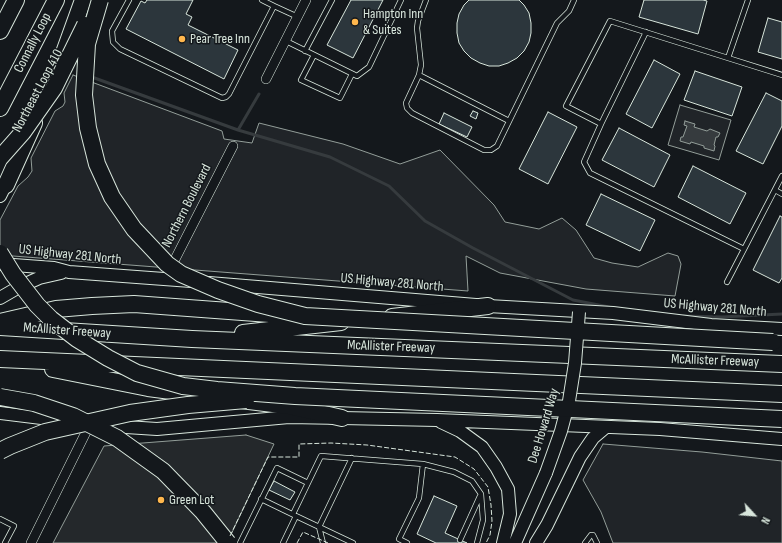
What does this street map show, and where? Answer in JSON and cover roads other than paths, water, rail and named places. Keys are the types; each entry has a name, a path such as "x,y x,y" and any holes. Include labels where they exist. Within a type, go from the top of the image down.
{"highway":[{"path":"0,31 16,0"},
{"name":"Connally Loop","path":"0,108 56,0"},
{"path":"3,190 61,61 83,0"},
{"path":"0,158 23,132 54,88 76,45 96,0"},
{"path":"101,0 88,44 84,82 86,112 97,164 112,197 134,229 151,248 167,264 181,274 218,290 258,304 305,316"},
{"path":"0,253 24,288 51,319 77,339 119,364 151,378 183,386 295,396 782,419"},
{"path":"3,326 56,309 134,304 305,316 782,342"},
{"path":"192,339 488,306"},
{"name":"McAllister Freeway","path":"3,326 192,339 782,364"},
{"path":"1,359 148,388 289,406 342,418"},
{"name":"McAllister Freeway","path":"1,359 782,394"},
{"path":"0,451 45,432 130,413 188,405 295,396"},
{"path":"0,397 34,403 74,416 117,438 163,471 203,512 228,543"}],"main road":[{"name":"Northeast Loop 410","path":"3,190 101,0"},
{"name":"US Highway 281 North","path":"0,264 54,268 69,272 488,306 613,313 711,325 782,329"},
{"path":"0,298 19,286 39,278 69,272"},
{"name":"Dee Howard Way","path":"515,543 546,472 561,431 569,401 575,363 579,312"},
{"path":"3,412 90,424 157,430 288,417 437,420 606,427 782,439"},
{"path":"437,420 460,431 482,447 496,467 508,489 510,514 503,543"},
{"path":"536,543 547,525 580,457 593,438 606,427"}],"street":[{"path":"266,79 306,0"},
{"name":"Northern Boulevard","path":"165,279 233,146"},
{"path":"31,543 90,424"}],"lane":[{"path":"129,0 112,31 113,42 120,49 222,98 229,94 274,6"},
{"path":"262,0 298,17"},
{"path":"305,50 332,0"},
{"path":"286,41 357,76 369,67 401,0"},
{"path":"426,0 417,28 421,65 419,76 406,103 407,108 412,113 484,150 491,150 497,146 557,23 569,11 574,0"},
{"path":"728,58 748,0"},
{"path":"601,124 566,106 610,21 782,75"},
{"path":"646,32 584,162 590,173 744,249"},
{"path":"314,55 302,80 340,98 352,74"},
{"path":"419,76 509,121"},
{"path":"727,282 782,176"},
{"path":"775,190 782,194"},
{"path":"283,543 321,456 423,464 454,472 472,481 481,494 483,520 477,543"},
{"path":"323,543 319,527 352,458"},
{"path":"407,543 400,539 419,498 423,464"},
{"path":"240,543 277,468 308,483"},
{"path":"460,540 481,494"},
{"path":"261,499 353,543"},
{"path":"0,519 14,526 5,543"},
{"path":"585,543 591,535 593,535 597,543"}],"waterway":[{"path":"89,76 238,130 330,157 389,186 425,221 473,248 573,300 609,307"},
{"path":"238,130 259,94"},
{"path":"684,316 722,317 782,314"}],"place":[{"name":"Hampton Inn & Suites","path":"355,22"},
{"name":"Pear Tree Inn","path":"182,39"},
{"name":"Green Lot","path":"161,500"}]}
